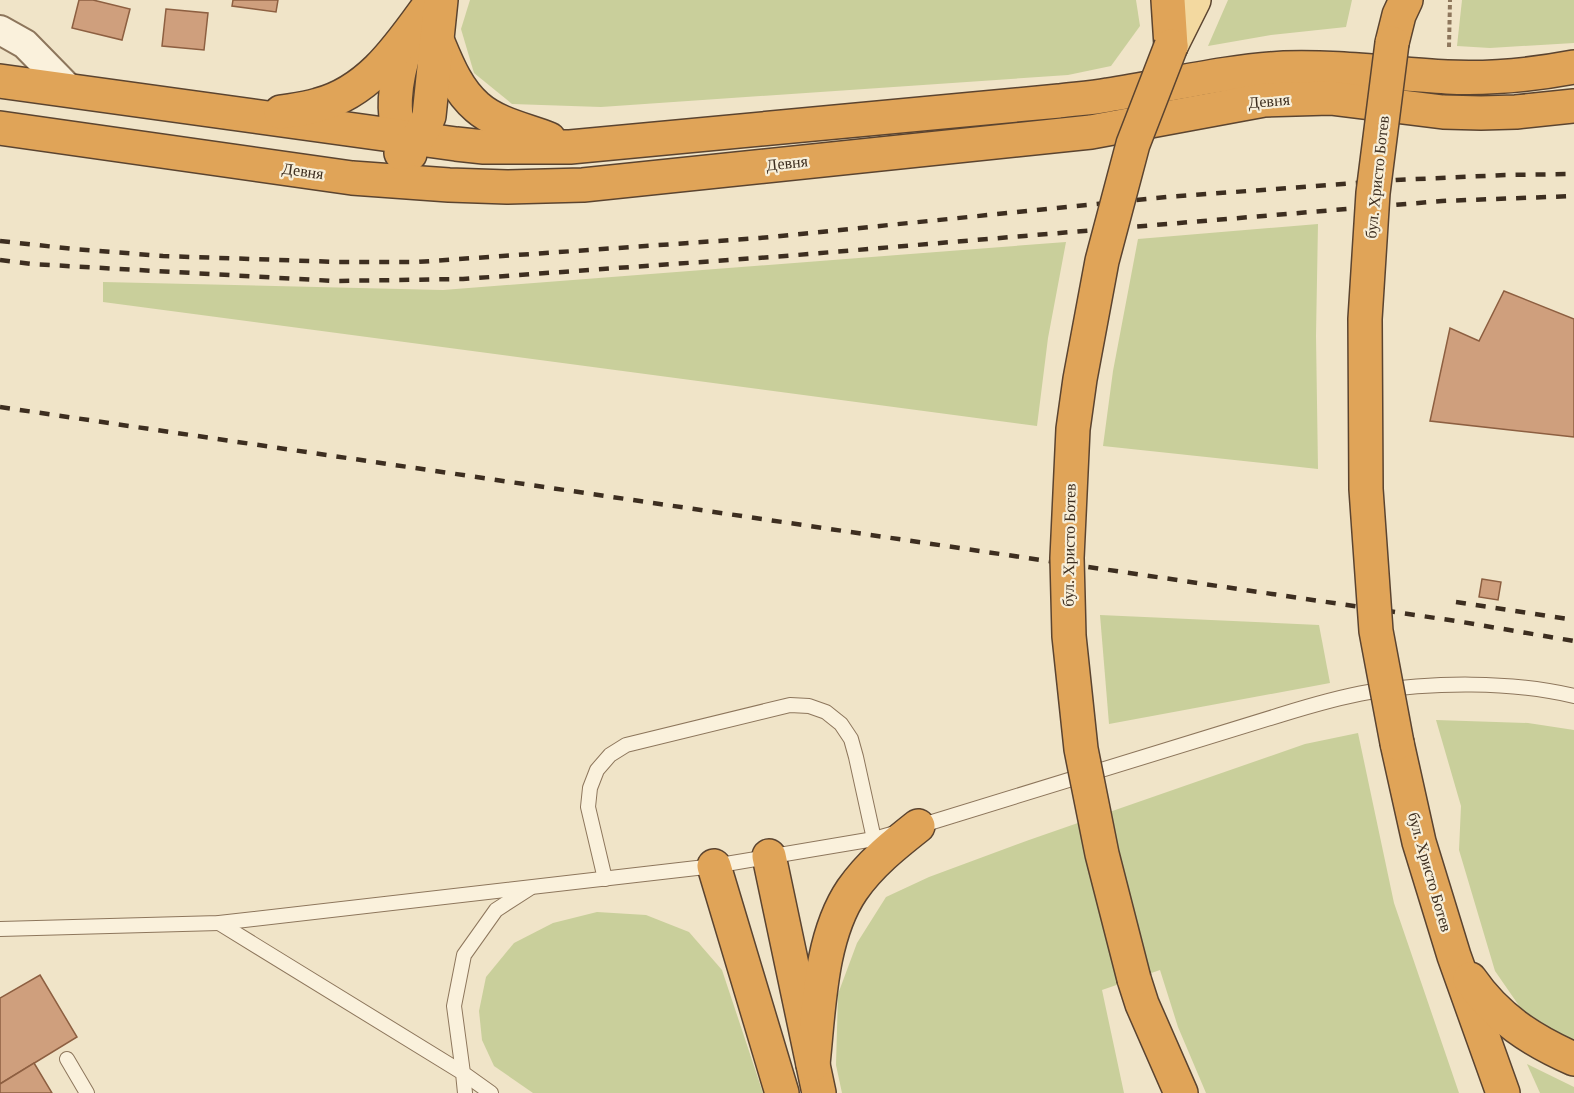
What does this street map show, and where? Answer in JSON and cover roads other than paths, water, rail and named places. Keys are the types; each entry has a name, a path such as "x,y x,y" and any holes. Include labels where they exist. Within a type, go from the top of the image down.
{"highway":[{"path":"352,178 385,163 423,131 429,116 423,37 433,0"},
{"path":"253,116 320,105 348,93 423,37 441,0"},
{"path":"1168,0 1171,46"},
{"name":"бул. Христо Ботев","path":"1400,15 1373,193 1365,319 1366,489 1376,631 1419,842 1454,956 1503,1093"},
{"path":"423,37 478,109 501,122 570,147"},
{"name":"бул. Христо Ботев","path":"1171,46 1134,144 1102,261 1073,429 1066,558 1069,636 1081,748 1102,854 1138,992 1181,1093"},
{"name":"Девня","path":"0,81 253,116 409,142 484,147 570,147 1106,96 1213,76 1282,68 1486,78 1517,76 1574,67"},
{"name":"Девня","path":"0,128 352,178 449,186 507,187 582,185 1091,132 1264,100 1330,98 1443,112 1481,113 1574,106"},
{"path":"409,142 422,166 449,186"},
{"path":"816,1079 822,981 827,948 838,917 851,891 870,868 918,826"},
{"path":"770,856 816,1079"},
{"path":"714,866 782,1093"},
{"path":"1454,956 1478,990 1512,1025 1548,1048 1574,1059"},
{"path":"1138,992 1155,1093"}],"main road":[{"name":"бул. Христо Ботев","path":"1171,46 1194,0"}],"street":[{"path":"0,30 25,44 71,91"}],"lane":[{"path":"0,928 219,923 714,866 874,839 1280,715 1368,693 1429,685 1519,687 1574,696"},
{"path":"605,879 588,807 590,788 597,770 610,755 626,745 790,705 809,706 826,712 841,724 851,739 874,839"},
{"path":"465,1093 454,1006 464,955 496,910 534,885"},
{"path":"219,923 463,1073 491,1093"},
{"path":"67,1059 87,1093"}],"railway":[{"path":"0,241 163,256 339,262 417,262 760,238 1167,197 1396,180 1574,174"},
{"path":"0,260 31,264 335,281 463,279 785,256 1442,201 1574,196"},
{"path":"0,407 1456,621 1574,641"},
{"path":"1456,602 1574,620"}]}
